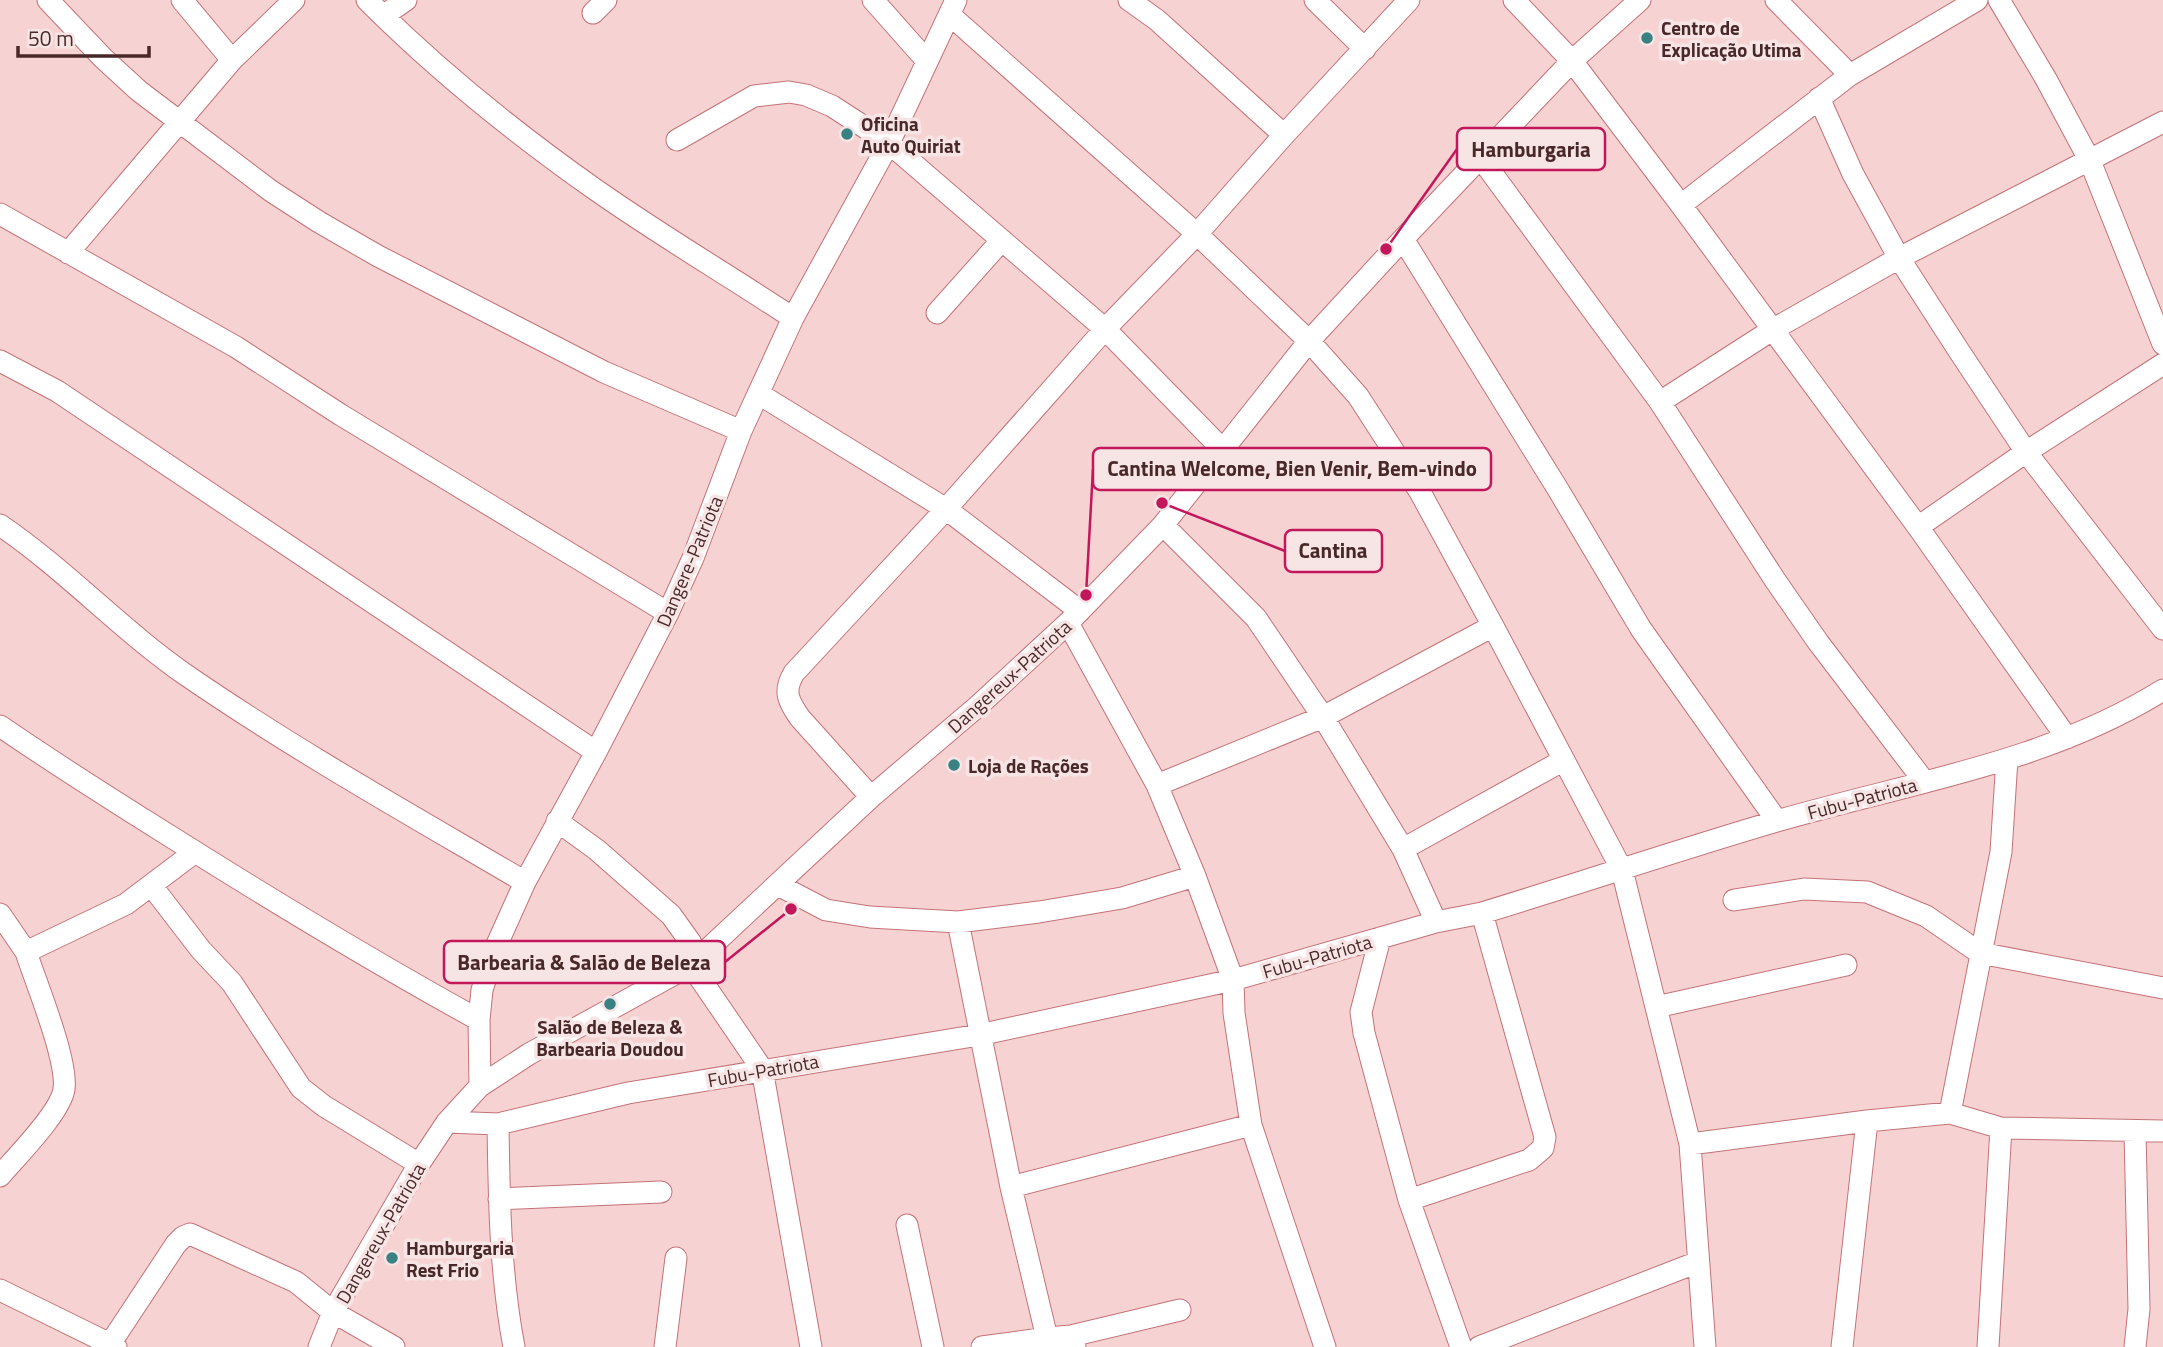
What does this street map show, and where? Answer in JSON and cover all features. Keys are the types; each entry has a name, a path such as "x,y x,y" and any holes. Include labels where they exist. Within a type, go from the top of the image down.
{"street":[{"path":"48,0 103,58 180,123 271,191 378,256 604,372 741,431"},
{"path":"182,0 232,60"},
{"path":"68,253 232,60 294,0"},
{"path":"367,0 427,58 546,153 598,191 793,318"},
{"path":"383,16 406,0"},
{"path":"873,0 927,61"},
{"path":"1129,0 1157,20 1284,135"},
{"path":"1315,0 1365,49"},
{"path":"871,797 800,718 790,704 786,692 788,683 1105,329 1198,234 1284,135 1409,0"},
{"path":"1514,0 1572,61 1681,205 1918,527 2067,738"},
{"name":"Dangereux-Patriota","path":"480,1086 529,1054 691,965 871,797 978,706 1074,617 1163,525 1309,341 1572,61 1640,0"},
{"path":"1776,0 1850,75"},
{"path":"1999,0 2090,161 2163,344"},
{"path":"1681,205 1850,75 1967,2"},
{"path":"953,8 1198,234 1309,341 1348,384 1410,478 1493,626 1622,870 1690,1144 1705,1347"},
{"name":"Dangere-Patriota","path":"480,1086 479,1020 482,990 494,951 525,882 597,752 668,613 693,558 741,431 793,318 889,142 953,8"},
{"path":"677,141 736,104 754,96 789,92 806,95 832,106 889,142 1105,329 1224,451"},
{"path":"1819,98 1853,174 1899,258 2026,453 2163,629"},
{"path":"1660,402 1772,330 1899,258 2163,121"},
{"path":"1480,157 1660,402 1774,580 1818,642 1924,781"},
{"path":"0,214 236,347 352,422 668,613"},
{"path":"1403,239 1641,629 1777,821"},
{"path":"937,313 1002,240"},
{"path":"0,361 57,391 597,752"},
{"path":"1918,527 2163,364"},
{"path":"759,394 946,509 1074,617 1157,785 1195,876 1233,980 1234,1013 1251,1125 1325,1347"},
{"path":"0,525 185,674 303,751 525,882"},
{"path":"1163,525 1256,618 1323,717 1403,849 1436,922"},
{"path":"1157,785 1323,717 1493,626"},
{"name":"Fubu-Patriota","path":"447,1122 498,1124 628,1093 979,1035 1233,980 1436,922 1482,913 1777,821 2007,759 2067,738 2142,703 2163,690"},
{"path":"2142,703 2163,713"},
{"path":"0,726 41,755 357,952 479,1020"},
{"path":"1950,1113 2001,852 2007,759"},
{"path":"1403,849 1564,760"},
{"path":"557,821 597,850 671,915 691,943 691,965 762,1069 811,1347"},
{"path":"26,953 126,904 195,852"},
{"path":"778,885 826,910 870,918 958,922 1122,898 1195,876"},
{"path":"151,885 201,950 232,983 301,1087 324,1106 419,1164"},
{"path":"1734,900 1804,889 1867,892 1926,916 1980,953 2163,988"},
{"path":"1409,1200 1529,1160 1543,1148 1545,1137 1482,913"},
{"path":"0,914 6,935 26,953 63,1066 64,1089 42,1128 0,1176"},
{"path":"958,922 1011,1187 1047,1338"},
{"path":"1380,938 1360,1012 1364,1033 1409,1200 1461,1347"},
{"path":"1656,1007 1846,965"},
{"path":"447,1122 480,1086"},
{"path":"1690,1144 1950,1113 2001,1128 2163,1132"},
{"path":"1842,1347 1867,1121"},
{"name":"Dangereux-Patriota","path":"319,1347 333,1312 419,1164 447,1122"},
{"path":"498,1124 499,1199 514,1347"},
{"path":"1011,1187 1251,1125"},
{"path":"1988,1347 2001,1128"},
{"path":"2135,1347 2139,1309 2136,1132"},
{"path":"499,1199 661,1192"},
{"path":"907,1225 933,1347"},
{"path":"0,1290 113,1345 176,1244 190,1234 296,1282 333,1312 394,1347"},
{"path":"664,1347 676,1258"},
{"path":"1479,1347 1698,1262"},
{"path":"982,1347 1047,1338 1073,1341 1180,1310"}],"place":[{"name":"Centro de Explicação Utima","path":"1647,38"},
{"name":"Oficina Auto Quiriat","path":"847,134"},
{"name":"Hamburgaria","path":"1386,249"},
{"name":"Cantina","path":"1162,503"},
{"name":"Cantina Welcome, Bien Venir, Bem-vindo","path":"1086,595"},
{"name":"Loja de Rações","path":"954,765"},
{"name":"Barbearia & Salão de Beleza","path":"791,909"},
{"name":"Salão de Beleza & Barbearia Doudou","path":"610,1004"},
{"name":"Hamburgaria Rest Frio","path":"392,1258"}]}
